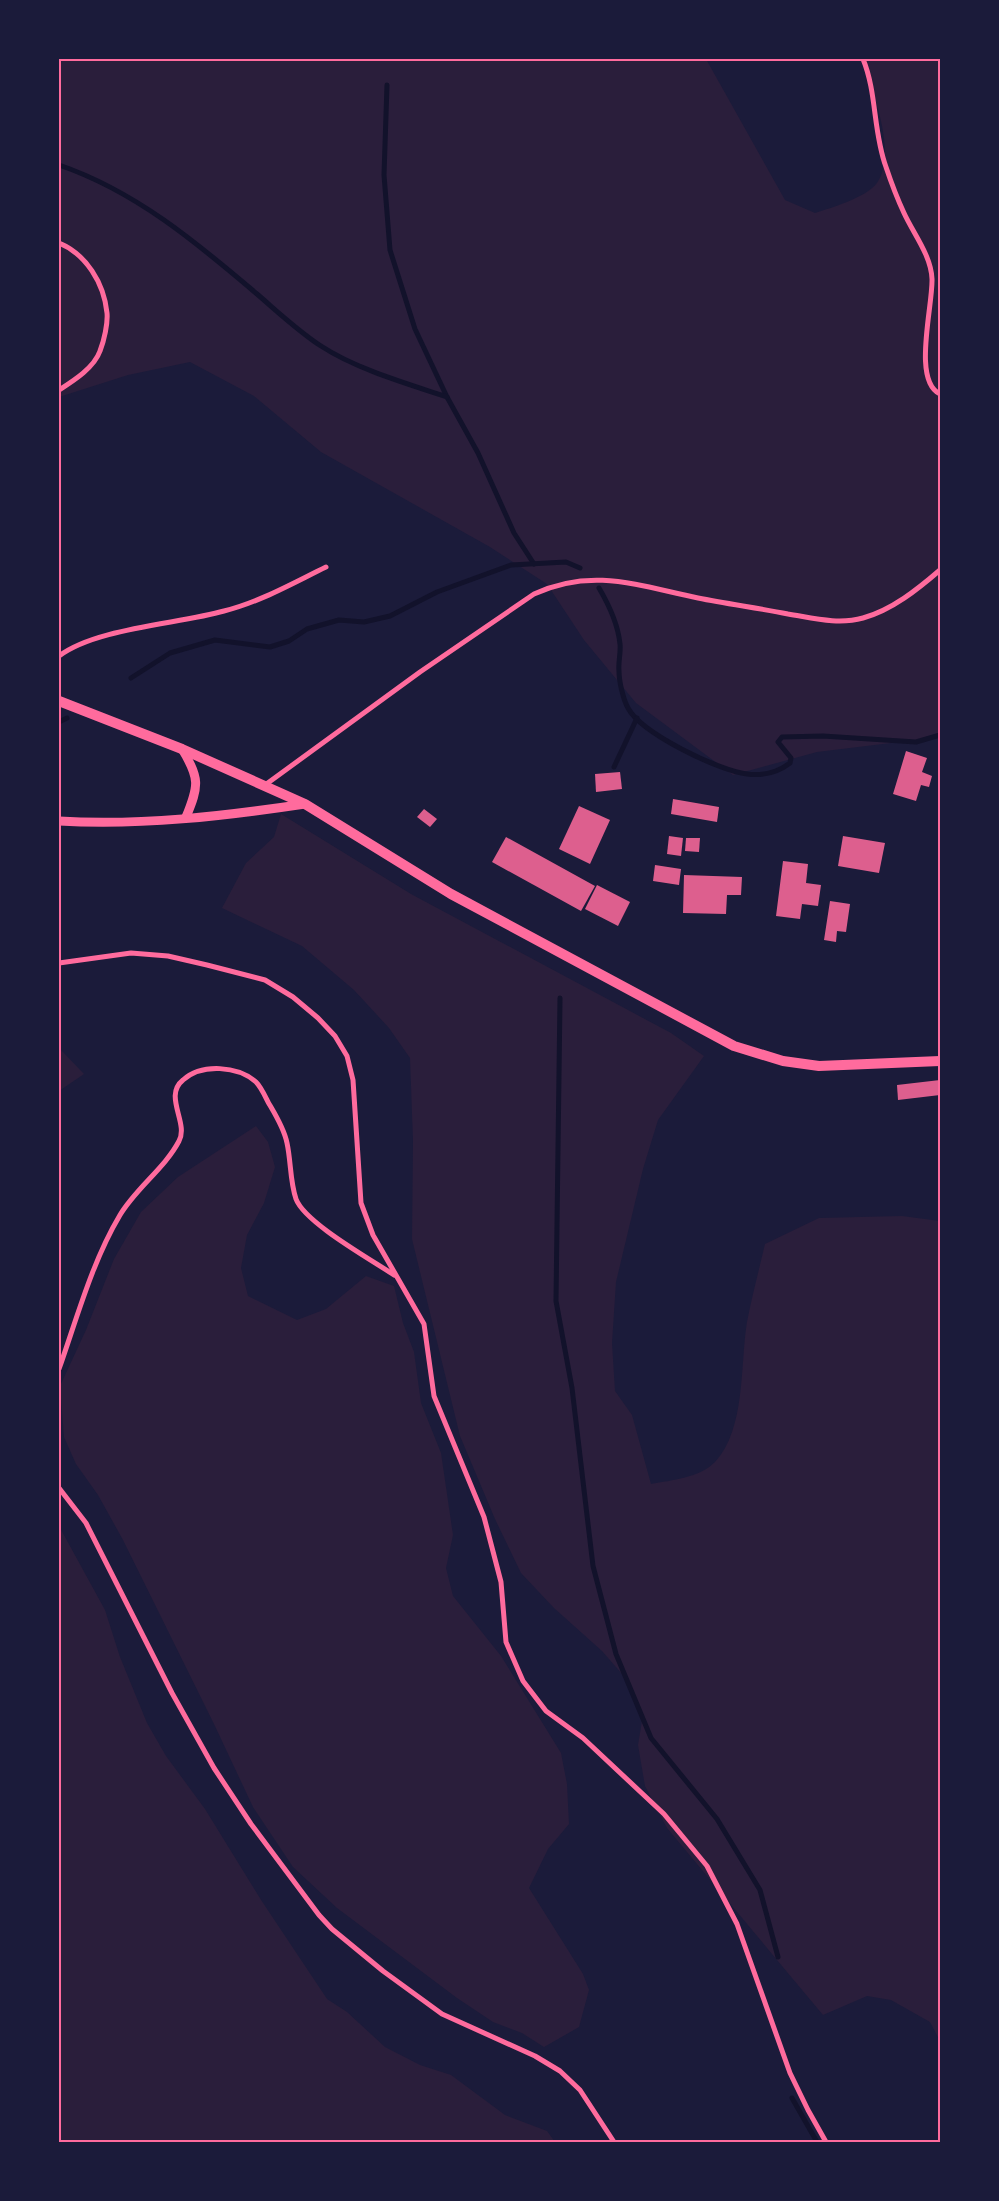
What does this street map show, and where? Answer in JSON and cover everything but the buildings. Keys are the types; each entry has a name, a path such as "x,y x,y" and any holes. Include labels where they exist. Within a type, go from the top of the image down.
{"main road":[{"path":"59,701 182,749 305,804 452,894 734,1046 783,1061 819,1066 940,1061"}],"street":[{"path":"863,59 873,94 884,164 904,212 922,245 932,276 931,308 924,359 925,372 930,384 940,394"},
{"path":"59,243 85,260 96,277 108,314 100,352 81,376 59,390"},
{"path":"59,656 89,640 223,612 249,604 326,567"},
{"path":"264,785 420,672 534,594 553,585 579,580 606,578 701,599 838,622 863,618 888,608 940,570"},
{"path":"182,749 196,773 194,797 186,817"},
{"path":"59,821 127,821 186,817 254,812 305,804"},
{"path":"59,963 131,953 168,956 265,980 293,997 318,1018 335,1036 347,1056 353,1080 361,1203 373,1234 424,1324 434,1396 484,1517 501,1582 506,1642 523,1680 546,1711 583,1738 664,1814 707,1866 736,1924 790,2073 826,2142"},
{"path":"59,1369 99,1258 120,1214 149,1177 171,1154 181,1137 175,1095 181,1081 195,1071 213,1069 236,1071 257,1083 276,1117 287,1142 296,1200 318,1224 395,1275"},
{"path":"59,1488 86,1523 172,1693 214,1768 251,1824 319,1915 332,1929 376,1965 442,2014 535,2056 560,2071 580,2090 614,2142"}],"shaded area":[{"path":"59,59 706,59 785,200 815,213 865,193 877,183 883,170 885,155 881,121 862,59 940,59 940,737 817,752 733,775 636,703 584,640 547,584 490,547 321,452 254,396 190,362 128,375 59,397"},
{"path":"281,814 411,894 671,1033 704,1056 658,1120 643,1169 616,1282 612,1343 615,1391 632,1415 651,1484 685,1478 701,1472 715,1462 725,1448 737,1414 747,1322 765,1244 819,1218 902,1216 940,1221 940,2041 930,2022 891,2000 867,1996 823,2015 667,1828 645,1786 638,1745 643,1715 623,1675 602,1651 554,1608 521,1573 495,1519 460,1436 412,1239 413,1141 410,1058 389,1028 354,990 302,946 222,908 246,863 274,837"},
{"path":"59,1048 84,1074 59,1091"},
{"path":"256,1126 268,1142 275,1167 264,1203 247,1235 241,1268 248,1296 297,1320 326,1309 366,1276 394,1286 403,1323 414,1352 421,1403 441,1453 453,1535 446,1568 453,1596 501,1656 561,1753 567,1784 569,1824 548,1849 529,1888 583,1974 589,1990 579,2027 544,2047 522,2033 493,2022 457,1998 337,1908 293,1867 253,1807 123,1540 98,1495 76,1464 64,1437 60,1386 86,1330 114,1259 141,1212 178,1177"},
{"path":"59,1526 105,1610 120,1657 147,1723 166,1756 205,1809 263,1903 327,1999 347,2012 385,2047 420,2065 451,2075 505,2115 547,2131 555,2142 59,2142"}],"waterway":[{"path":"387,85 384,175 390,250 415,329 447,397 478,453 514,533 534,564"},
{"path":"59,165 113,189 164,220 188,237 296,328 321,346 366,369 447,397"},
{"path":"131,678 170,653 215,640 270,647 289,641 307,629 339,620 364,622 390,616 437,592 511,565 566,562 580,568"},
{"path":"599,588 610,608 619,637 620,680 628,708 636,718 664,739 718,766 747,774 759,775 780,769 790,763 791,758 778,742 782,737 823,736 916,742 940,735"},
{"path":"59,722 67,718"},
{"path":"614,767 637,718"},
{"path":"560,998 556,1301 572,1388 593,1566 616,1654 651,1738 717,1819 760,1890 778,1957"},
{"path":"792,2098 817,2142"}]}
